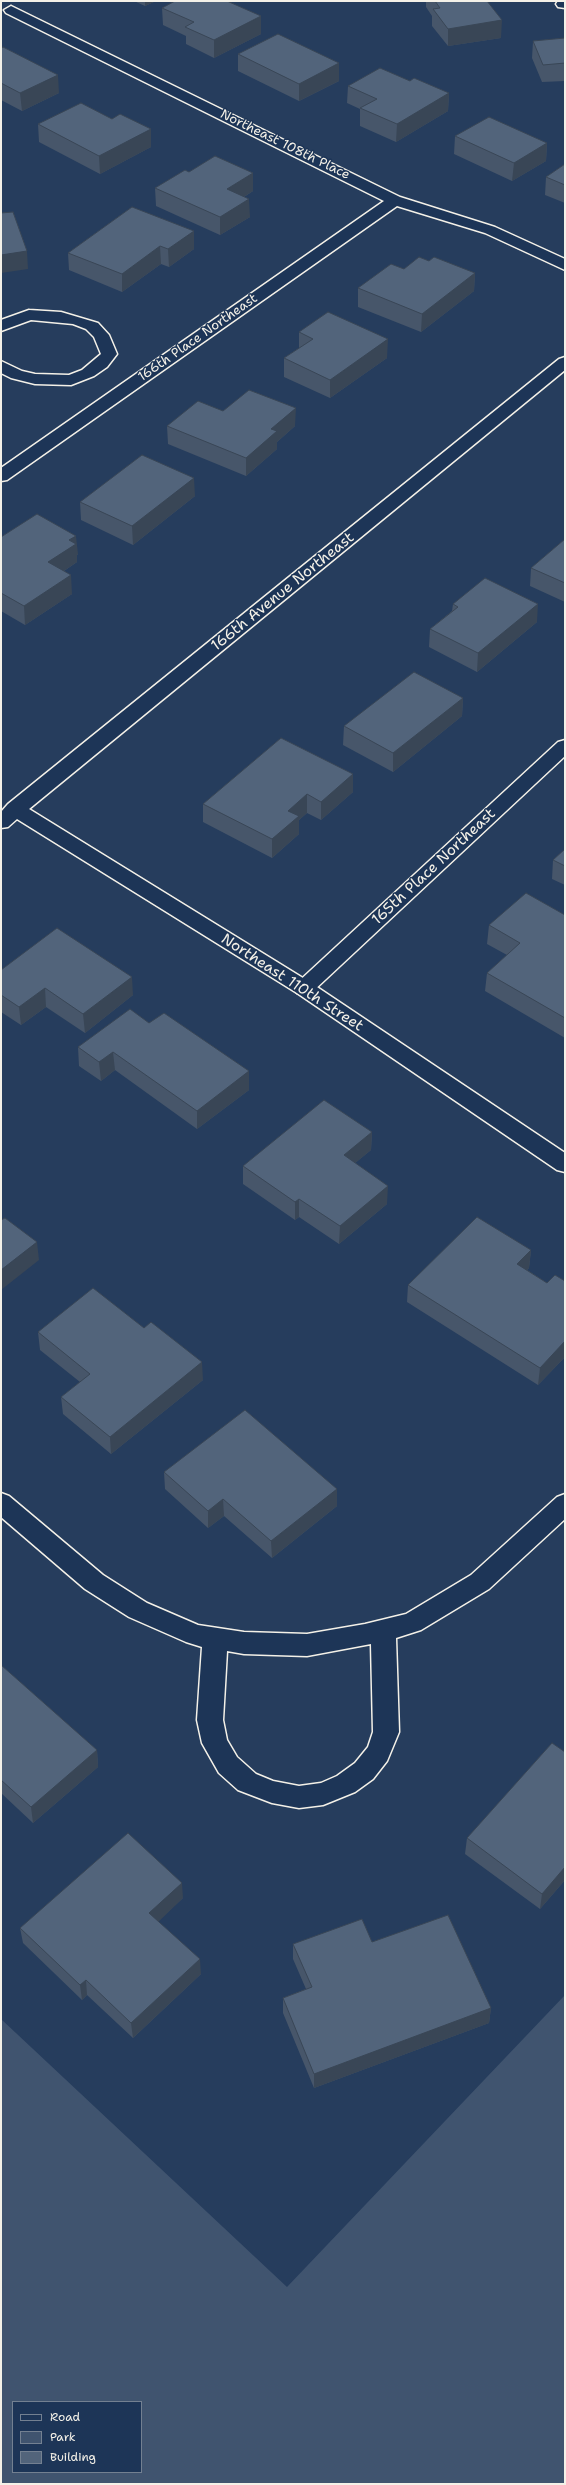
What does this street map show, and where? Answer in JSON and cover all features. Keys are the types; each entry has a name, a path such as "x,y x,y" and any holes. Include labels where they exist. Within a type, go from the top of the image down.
{"street":[{"name":"Northeast 108th Place","path":"10,8 395,200 490,230 565,265"},
{"name":"166th Place Northeast","path":"1,476 111,378 395,200"},
{"path":"1,326 29,315 61,316 92,326 101,335 109,354 102,364 111,378 71,380 35,379 17,375 1,366"},
{"name":"166th Avenue Northeast","path":"8,816 565,362"},
{"name":"165th Place Northeast","path":"304,988 565,746"},
{"name":"Northeast 110th Street","path":"8,816 304,988 565,1164"},
{"path":"1,1503 94,1582 126,1602 195,1635 244,1643 307,1644 412,1623 445,1605 480,1582 565,1504"},
{"path":"215,1638 210,1720 215,1744 228,1765 247,1782 272,1792 299,1797 323,1794 346,1784 364,1771 378,1753 386,1732 383,1630"}],"green space":[{"path":"565,1995 565,2484 1,2484 1,2019 287,2287"}],"building":[{"path":"175,1 227,1 261,16 214,40 185,27 194,22 162,8"},
{"path":"435,1 487,1 502,20 448,29 433,9 440,8"},
{"path":"278,34 339,63 299,84 238,54"},
{"path":"565,38 565,63 543,65 533,41"},
{"path":"3,47 58,75 20,93 1,83 1,48"},
{"path":"380,68 410,81 414,78 449,93 397,124 360,108 377,99 348,86"},
{"path":"81,103 112,119 120,114 151,129 99,156 38,124"},
{"path":"489,117 547,143 514,163 455,136"},
{"path":"215,156 253,173 227,189 249,199 220,217 155,188 185,170 189,172"},
{"path":"565,164 565,185 546,177"},
{"path":"132,207 194,231 168,249 160,246 122,274 68,253"},
{"path":"13,212 27,251 1,255 1,213"},
{"path":"419,257 429,261 434,257 475,273 422,314 358,288 391,264 404,269"},
{"path":"328,312 388,339 330,380 284,358 313,339 299,332"},
{"path":"249,390 296,408 271,429 277,431 246,458 167,426 198,401 223,411"},
{"path":"142,455 194,478 132,526 80,502"},
{"path":"37,514 76,536 69,540 76,544 48,562 71,575 24,606 1,593 1,537"},
{"path":"565,539 565,583 531,568"},
{"path":"485,578 538,604 478,653 430,629 458,607 453,604"},
{"path":"414,672 463,698 393,753 344,726"},
{"path":"281,738 353,774 321,802 307,794 288,811 299,816 272,839 203,804"},
{"path":"565,849 565,866 553,860"},
{"path":"526,893 565,915 565,1018 487,973 520,943 489,925"},
{"path":"57,928 132,977 83,1014 45,988 19,1007 1,995 1,970"},
{"path":"130,1009 149,1023 164,1013 249,1071 197,1111 113,1052 99,1062 78,1047"},
{"path":"324,1100 372,1132 344,1155 388,1186 340,1226 299,1199 295,1202 243,1166"},
{"path":"477,1217 531,1250 517,1264 547,1283 555,1275 565,1281 565,1341 540,1368 408,1285"},
{"path":"5,1218 37,1242 1,1270 1,1220"},
{"path":"93,1288 144,1328 151,1322 202,1362 110,1437 61,1397 90,1374 38,1332"},
{"path":"245,1410 337,1489 271,1541 223,1499 208,1511 164,1472"},
{"path":"1,1665 97,1750 31,1807 1,1780"},
{"path":"552,1743 565,1752 565,1867 542,1894 467,1838"},
{"path":"128,1833 182,1883 149,1913 200,1959 131,2023 86,1980 80,1985 20,1928"},
{"path":"448,1915 491,2008 314,2074 283,1998 312,1987 293,1944 362,1919 372,1942"}]}
